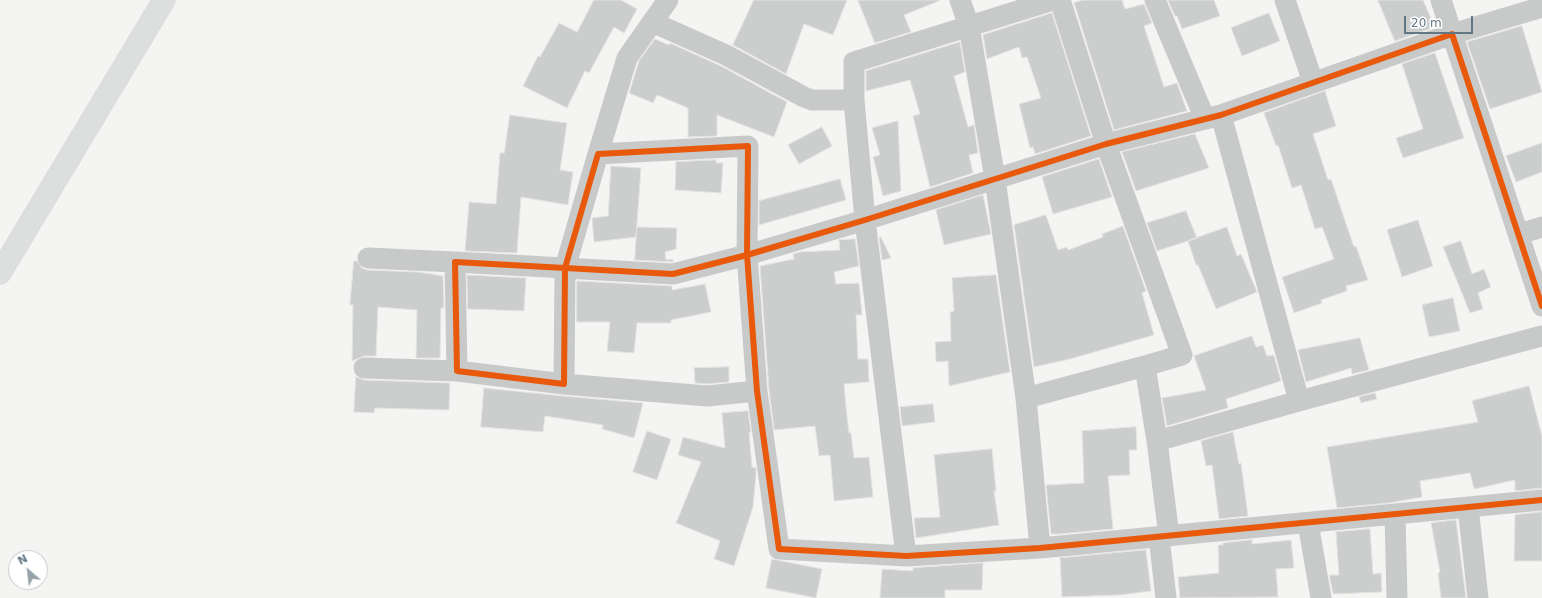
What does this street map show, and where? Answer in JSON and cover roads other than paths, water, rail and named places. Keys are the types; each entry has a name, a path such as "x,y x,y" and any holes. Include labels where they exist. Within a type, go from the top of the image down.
{"street":[{"path":"0,273 164,0"},
{"path":"564,384 564,268 627,58 668,0"},
{"path":"960,0 969,26 995,179 1026,398 1040,548"},
{"path":"906,556 865,220 854,100 854,62 1053,0"},
{"path":"1026,398 1182,355 1106,144 1060,0"},
{"path":"1155,0 1213,117 1299,401"},
{"path":"1285,0 1313,82"},
{"path":"1441,0 1542,306"},
{"path":"368,258 673,274 747,255 865,220 1106,144 1213,117 1452,34 1542,6"},
{"path":"652,22 726,55 804,97 812,100 854,100"},
{"path":"598,154 748,146 747,255 757,391 779,549 906,556 1040,548 1542,500"},
{"path":"1519,234 1542,227"},
{"path":"455,262 457,371"},
{"path":"1157,441 1299,401 1542,336"},
{"path":"1145,366 1157,441 1164,537 1166,598"},
{"path":"364,368 457,371 564,384 708,396 757,391"},
{"path":"1468,508 1478,598"},
{"path":"1395,514 1397,598"},
{"path":"1308,523 1321,598"}]}
